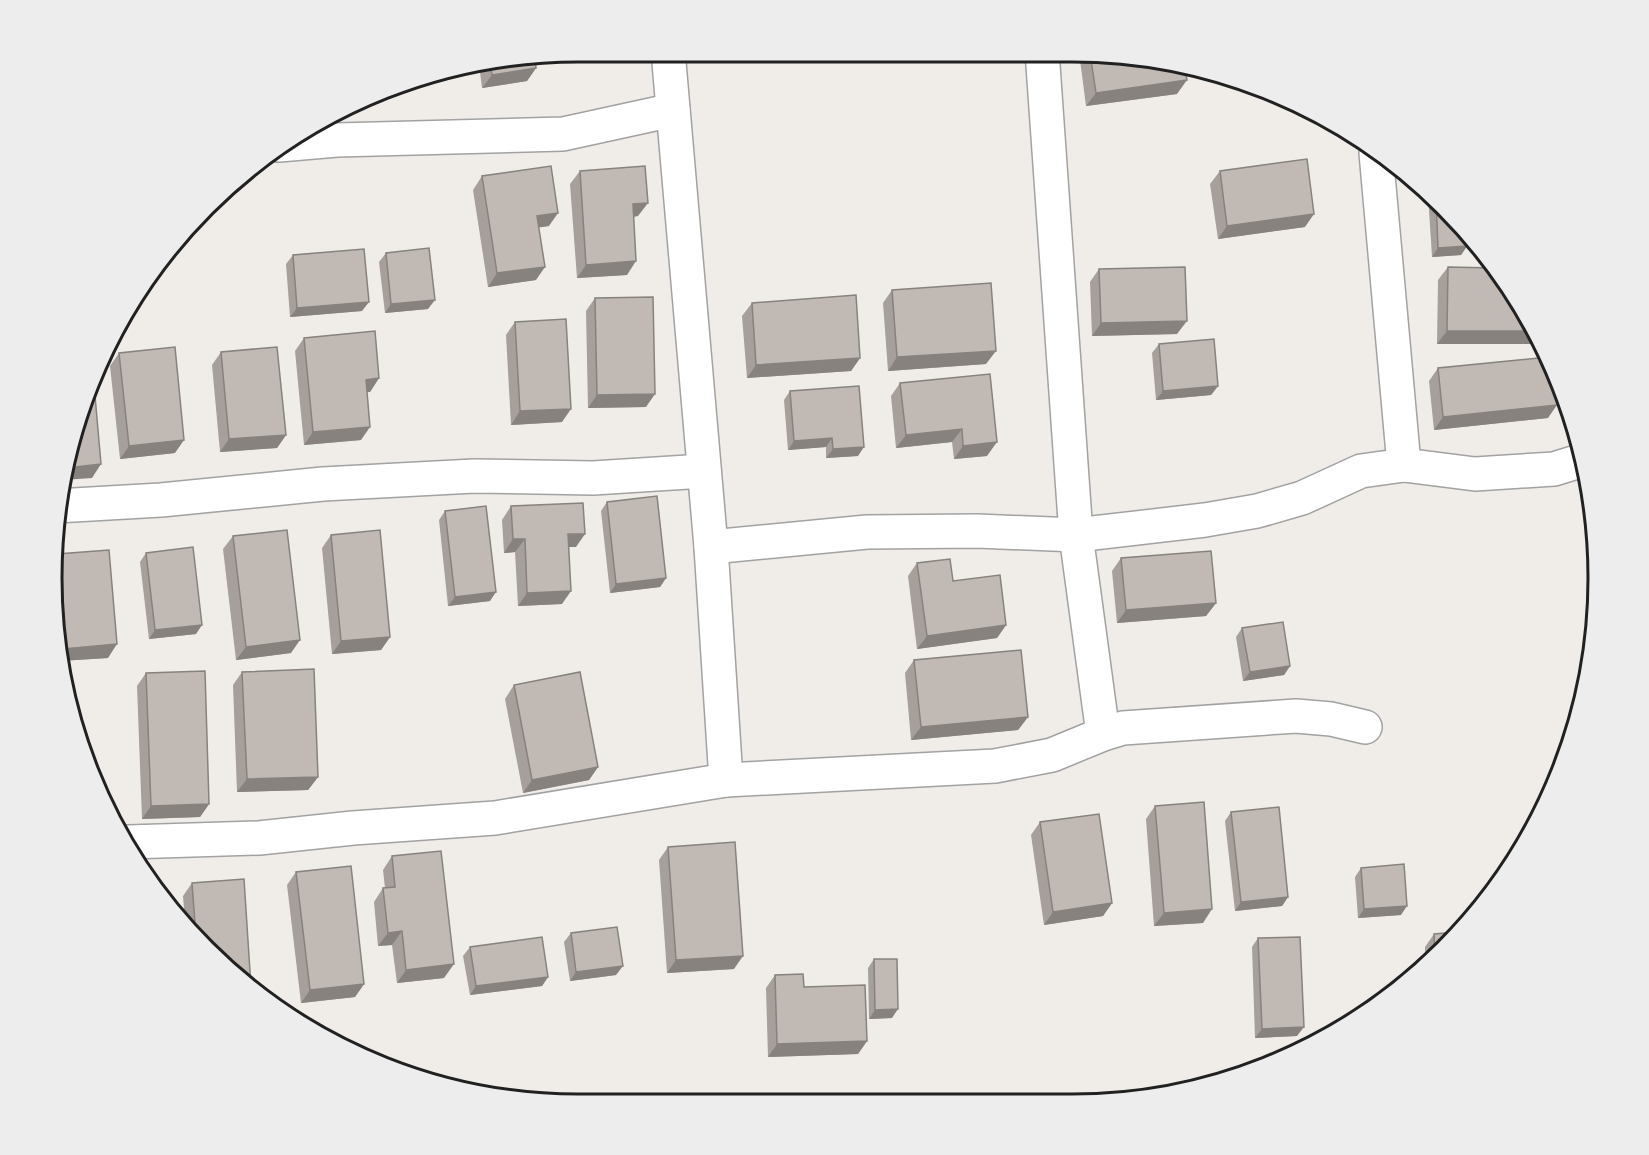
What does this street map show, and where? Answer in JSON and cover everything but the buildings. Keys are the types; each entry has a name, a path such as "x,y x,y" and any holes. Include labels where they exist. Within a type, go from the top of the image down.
{"street":[{"path":"669,62 711,547 726,780"},
{"path":"1043,62 1076,535 1103,734"},
{"path":"299,143 337,140 563,135 674,110"},
{"path":"1377,161 1404,465"},
{"path":"711,547 867,532 977,531 1076,535 1205,520 1257,511 1302,498 1361,471 1404,465 1474,474 1554,469 1575,463"},
{"path":"67,505 161,500 323,484 474,476 593,478 704,471"},
{"path":"135,842 259,838 353,828 495,818 726,780 995,766 1052,755 1123,728 1296,716 1331,719 1365,727"}]}
